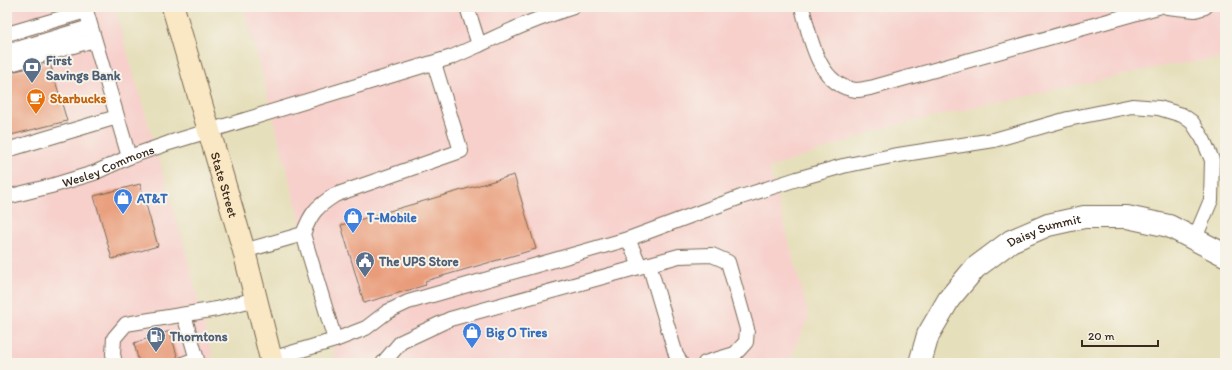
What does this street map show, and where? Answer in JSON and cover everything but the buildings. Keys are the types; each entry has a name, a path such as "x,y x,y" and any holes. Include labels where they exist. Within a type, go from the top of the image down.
{"main road":[{"name":"State Street","path":"173,7 244,251 272,361"}],"street":[{"name":"Daisy Summit","path":"920,363 928,335 949,299 975,268 1011,241 1048,225 1084,218 1127,217 1168,226 1195,238 1225,255"}],"lane":[{"path":"467,7 479,45"},
{"name":"Wesley Commons","path":"7,197 94,174 129,157 452,57 511,29 573,7"},
{"path":"802,7 814,49 821,67 837,84 856,90 882,85 1158,7"},
{"path":"1167,7 1195,10 1205,7"},
{"path":"7,34 85,9 129,157"},
{"path":"7,52 90,27"},
{"path":"7,65 94,40"},
{"path":"335,340 303,234 310,217 322,204 335,195 461,151 434,63"},
{"path":"272,361 366,328 387,312 408,302 628,239 797,179 828,170 892,156 994,140 1068,119 1132,106 1159,108 1182,115 1192,122 1203,139 1212,160 1211,200 1195,238"},
{"path":"7,150 117,117"},
{"path":"244,251 303,234"},
{"path":"628,239 645,265 676,355 681,363"},
{"path":"383,363 401,342 450,319 679,256 712,255 728,262 747,329 746,342 735,354 706,363"},
{"path":"115,363 113,354 114,338 126,324 217,309 256,299"},
{"path":"184,315 193,362"}],"shaded area":[{"path":"7,7 114,7 186,252 214,363 7,363"},
{"path":"243,7 1225,7 1225,58 1168,65 892,126 769,168 809,317 788,363 337,363 260,66"}],"place":[{"name":"First Savings Bank","path":"32,84"},
{"name":"Starbucks","path":"36,115"},
{"name":"AT&T","path":"123,215"},
{"name":"T-Mobile","path":"353,234"},
{"name":"The UPS Store","path":"365,278"},
{"name":"Big O Tires","path":"472,349"},
{"name":"Thorntons","path":"156,353"}]}
